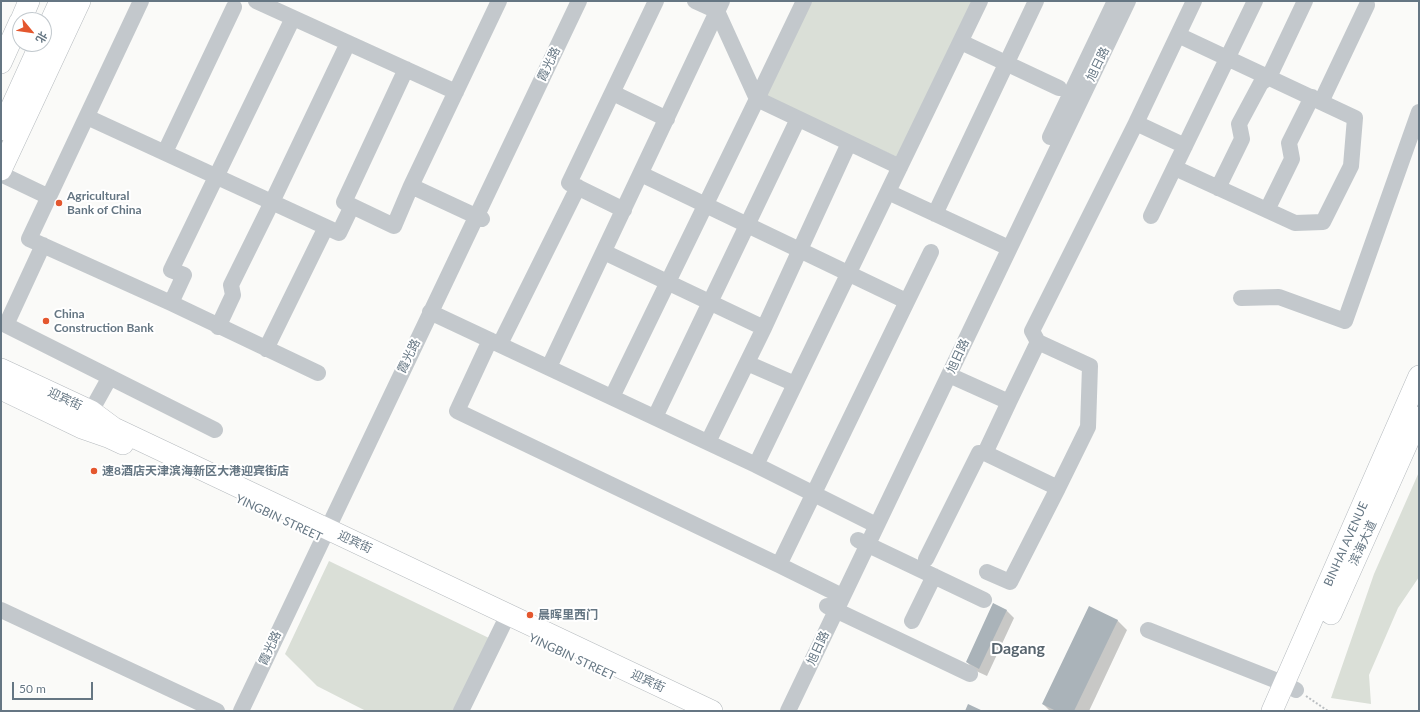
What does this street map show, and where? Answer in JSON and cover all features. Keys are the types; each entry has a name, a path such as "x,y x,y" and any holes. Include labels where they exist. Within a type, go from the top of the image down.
{"main road":[{"path":"24,12 29,1"},
{"path":"41,12 46,1"},
{"path":"52,18 60,1"},
{"path":"1,170 80,1"},
{"path":"1,63 12,39"},
{"path":"1,96 22,52"},
{"path":"1,130 36,52"},
{"name":"迎宾街","path":"1,369 86,420"},
{"name":"BINHAI AVENUE","path":"1272,711 1290,687 1419,376"},
{"name":"YINGBIN STREET","path":"1,390 86,420 108,437 328,535 503,625 686,711"},
{"name":"滨海大道","path":"1290,687 1376,514 1419,417"},
{"name":"迎宾街","path":"328,535 712,711"},
{"path":"1286,711 1290,687"}],"street":[{"path":"141,1 30,239 318,373"},
{"path":"256,1 456,92"},
{"path":"406,69 344,202 394,226 411,186 499,1"},
{"name":"霞光路","path":"479,218 579,1"},
{"name":"霞光路","path":"240,711 328,535 479,218 586,1"},
{"path":"624,210 569,183 656,1"},
{"path":"695,1 720,6"},
{"path":"612,397 804,1"},
{"path":"756,465 980,1"},
{"path":"936,214 1036,1"},
{"name":"旭日路","path":"778,711 835,601 1004,246 1115,1"},
{"name":"旭日路","path":"872,523 949,375 1004,246 1128,1"},
{"path":"987,572 1010,582 1088,427 1090,366 1038,342 1032,331 1136,123 1194,1"},
{"path":"1151,216 1255,1"},
{"path":"1218,188 1242,139 1239,124 1261,83 1269,77 1305,1"},
{"path":"165,152 230,3"},
{"path":"1267,210 1292,159 1289,144 1316,99 1366,5"},
{"path":"720,6 757,99 900,167"},
{"path":"549,367 720,6"},
{"path":"170,303 184,275 171,270 293,18"},
{"path":"1175,168 1295,223 1323,222 1351,166 1355,118 1178,35"},
{"path":"961,42 1059,88"},
{"path":"218,327 233,295 231,285 348,43"},
{"path":"613,93 667,119"},
{"path":"1241,298 1279,297 1345,321 1419,112"},
{"path":"87,117 339,233 352,206"},
{"path":"655,417 798,119"},
{"path":"1136,123 1185,146"},
{"path":"708,442 764,328 849,143"},
{"path":"1,174 49,197"},
{"path":"641,174 906,301"},
{"path":"411,186 479,218"},
{"path":"578,187 457,411 779,565 835,601 970,674"},
{"path":"888,192 1004,246"},
{"path":"266,349 326,227"},
{"path":"43,245 6,325 215,430"},
{"path":"604,252 764,328"},
{"path":"779,565 931,252"},
{"path":"433,314 708,442 872,523"},
{"path":"985,452 1038,342"},
{"path":"747,363 795,384"},
{"path":"949,375 1009,402"},
{"path":"86,420 110,377"},
{"path":"926,559 979,454 985,452 1058,488"},
{"name":"霞光路","path":"250,711 328,535"},
{"path":"863,542 984,600"},
{"path":"912,621 934,576"},
{"name":"旭日路","path":"788,711 835,601"},
{"path":"1,610 217,711"},
{"path":"461,711 503,625"},
{"path":"1148,630 1290,687"}],"path":[{"path":"1290,687 1328,711"}],"shaded area":[{"path":"810,1 975,1 897,157 763,96"},
{"path":"1419,472 1419,577 1398,608 1369,675 1371,704 1331,698 1374,574"},
{"path":"329,561 491,639 456,711 366,711 317,686 285,654"}],"building":[{"path":"993,603 1007,610 979,669 966,662"},
{"path":"1089,606 1118,620 1074,711 1056,711 1042,704"},
{"path":"968,704 983,711 965,711"}],"place":[{"name":"Agricultural Bank of China","path":"59,203"},
{"name":"China Construction Bank","path":"46,321"},
{"name":"速8酒店天津滨海新区大港迎宾街店","path":"94,471"},
{"name":"晨晖里西门","path":"530,615"}],"district":[{"name":"Dagang","path":"1018,649"}]}
